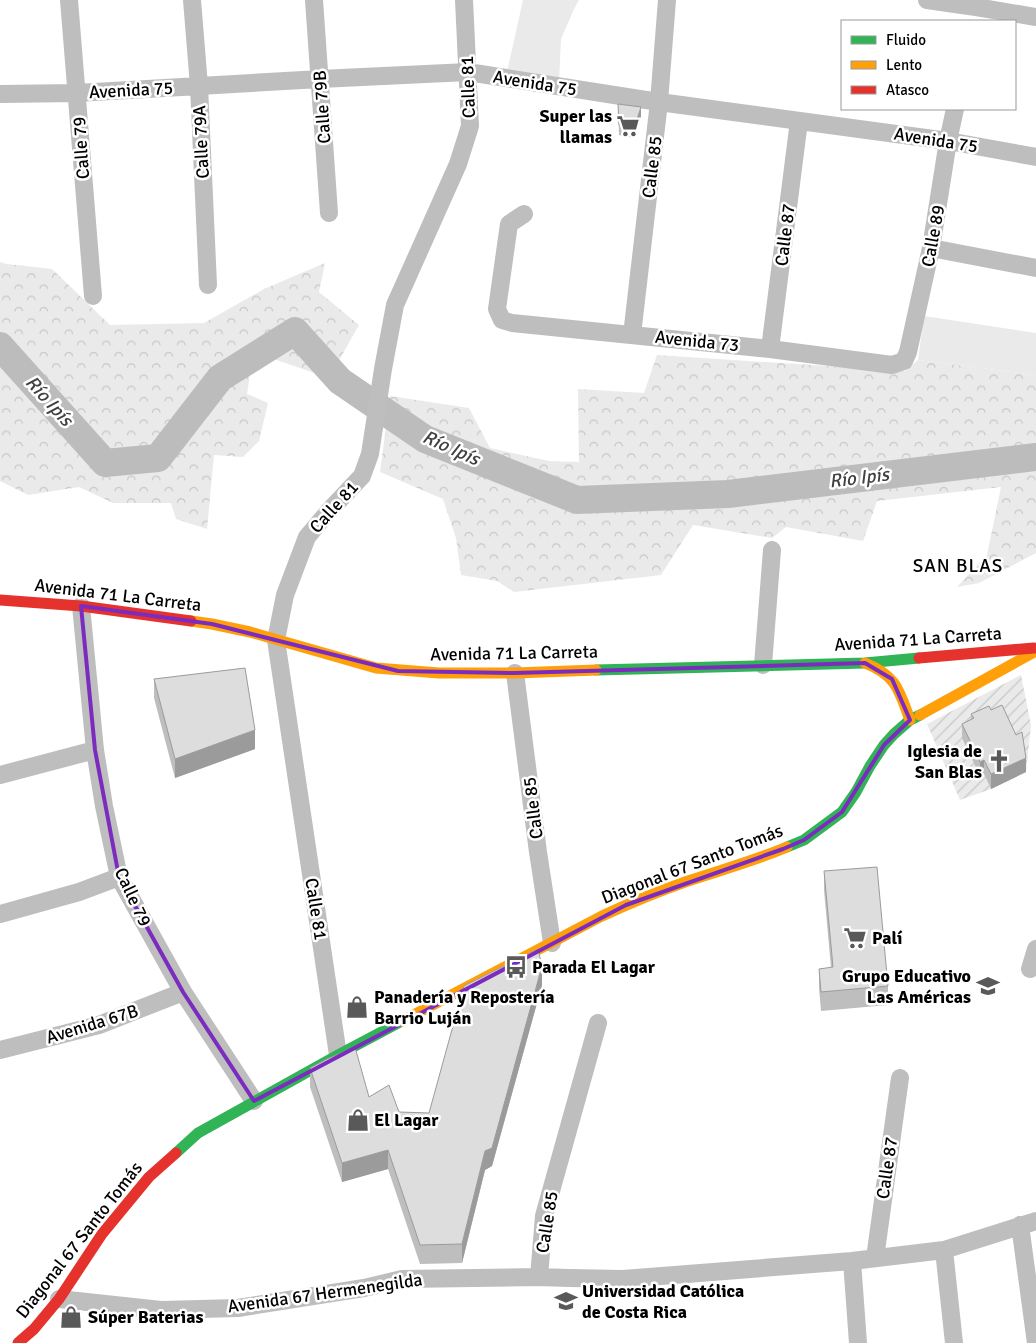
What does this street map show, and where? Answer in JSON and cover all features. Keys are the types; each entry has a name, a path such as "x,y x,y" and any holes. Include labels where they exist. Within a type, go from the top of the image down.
{"main road":[{"name":"Avenida 71 La Carreta","path":"0,600 81,606 212,624 250,632 376,668 439,673 515,673 865,662 1036,650"},
{"name":"Diagonal 67 Santo Tomás","path":"18,1343 59,1300 102,1234 149,1177 198,1133 338,1054 626,905 686,882 756,860 804,840 842,812 884,745 910,720 1036,650"},
{"path":"865,662 878,668 892,679 910,720"}],"street":[{"name":"Calle 79","path":"69,0 92,296"},
{"name":"Calle 79A","path":"192,0 199,86 208,285"},
{"name":"Calle 79B","path":"314,0 329,213"},
{"name":"Calle 81","path":"338,1054 276,640 285,595 307,537 362,476 370,454 395,305 458,164 470,126 464,0"},
{"name":"Calle 85","path":"632,334 660,102 668,0"},
{"path":"927,0 1036,17"},
{"name":"Avenida 75","path":"0,94 77,93 468,72 660,102 948,141 1036,157"},
{"name":"Calle 89","path":"904,361 908,352 931,248 955,110"},
{"name":"Calle 87","path":"770,349 799,120"},
{"name":"Avenida 73","path":"524,214 509,224 496,309 502,320 770,349 892,365 904,361"},
{"path":"931,248 1036,268"},
{"path":"763,664 772,550"},
{"name":"Calle 79","path":"81,606 95,750 104,806 119,877 183,992 254,1101"},
{"name":"Calle 85","path":"515,673 538,852 552,943"},
{"path":"0,775 95,750"},
{"path":"0,914 79,892 119,877"},
{"path":"1030,969 1036,949"},
{"name":"Avenida 67B","path":"0,1050 99,1025 183,992"},
{"name":"Calle 85","path":"539,1277 544,1216 598,1023"},
{"name":"Calle 87","path":"875,1258 900,1078"},
{"path":"1028,1223 1036,1342"},
{"name":"Avenida 67 Hermenegilda","path":"59,1300 161,1310 238,1308 364,1288 402,1279 539,1277 623,1279 852,1261 944,1250 1028,1223"},
{"path":"944,1250 954,1343"},
{"path":"852,1261 858,1343"}],"highlighted area":[{"path":"81,606 212,624 398,671 515,673 865,663 892,679 910,720 884,745 842,812 804,840 626,905 254,1101 183,992 119,877 95,750"}],"green space":[{"path":"523,0 579,0 561,39 559,84 505,81"},
{"path":"0,262 52,269 110,325 204,323 264,289 325,263 319,292 359,325 329,378 265,356 251,367 247,394 268,403 259,441 243,457 214,455 207,529 176,519 171,503 113,503 79,487 28,495 0,481"},
{"path":"924,316 1036,333 1036,375 918,360"},
{"path":"657,355 905,371 918,360 1036,375 1036,553 979,583 957,587 987,555 1001,487 877,501 863,541 786,527 772,538 693,525 661,575 514,592 497,581 461,575 456,538 443,499 380,472 390,396 469,408 490,448 549,461 579,462 578,389 644,393"},
{"path":"1021,675 1031,725 1026,772 1022,747 980,776 984,774 991,789 960,800 927,724"}],"building":[{"path":"618,104 641,107 634,128 619,125"},
{"path":"245,668 255,730 175,759 154,679"},
{"name":"Iglesia de San Blas","path":"1002,705 1016,735 1022,732 1026,758 991,774 984,760 980,762 962,724 974,718 971,714 989,706 991,710"},
{"name":"Palí","path":"877,867 888,986 821,992 819,969 833,967 824,871"},
{"name":"El Lagar","path":"538,949 542,966 492,1148 485,1151 462,1244 420,1245 388,1150 342,1163 310,1068 355,1047 369,1097 389,1085 399,1112 429,1113 464,986"}],"waterway":[{"name":"Río Ipís","path":"0,346 105,463 158,458 220,378 295,331 340,381 425,439 577,500 728,494 1036,457"}],"traffic: fast":[{"path":"596,670 865,663 919,658"},
{"path":"787,847 804,840 842,812 884,745 910,720 920,715"},
{"path":"176,1153 198,1133 402,1021"}],"traffic: slow":[{"path":"191,621 250,632 376,668 439,673 596,670"},
{"path":"920,715 1036,651"},
{"path":"865,663 884,673 895,685 910,720"},
{"path":"402,1021 613,911 677,885 787,847"}],"traffic: jam":[{"path":"0,600 81,606 191,621"},
{"path":"919,658 1034,648"},
{"path":"18,1343 34,1329 59,1299 102,1234 149,1177 176,1153"}],"place":[{"name":"Super las llamas","path":"628,126"},
{"name":"Iglesia de San Blas","path":"999,761"},
{"name":"Palí","path":"855,938"},
{"name":"Parada El Lagar","path":"516,967"},
{"name":"Grupo Educativo Las Américas","path":"988,986"},
{"name":"Panadería y Repostería Barrio Luján","path":"357,1007"},
{"name":"El Lagar","path":"358,1120"},
{"name":"Universidad Católica de Costa Rica","path":"566,1301"},
{"name":"Súper Baterias","path":"71,1317"}],"district":[{"name":"SAN BLAS","path":"958,566"}]}
